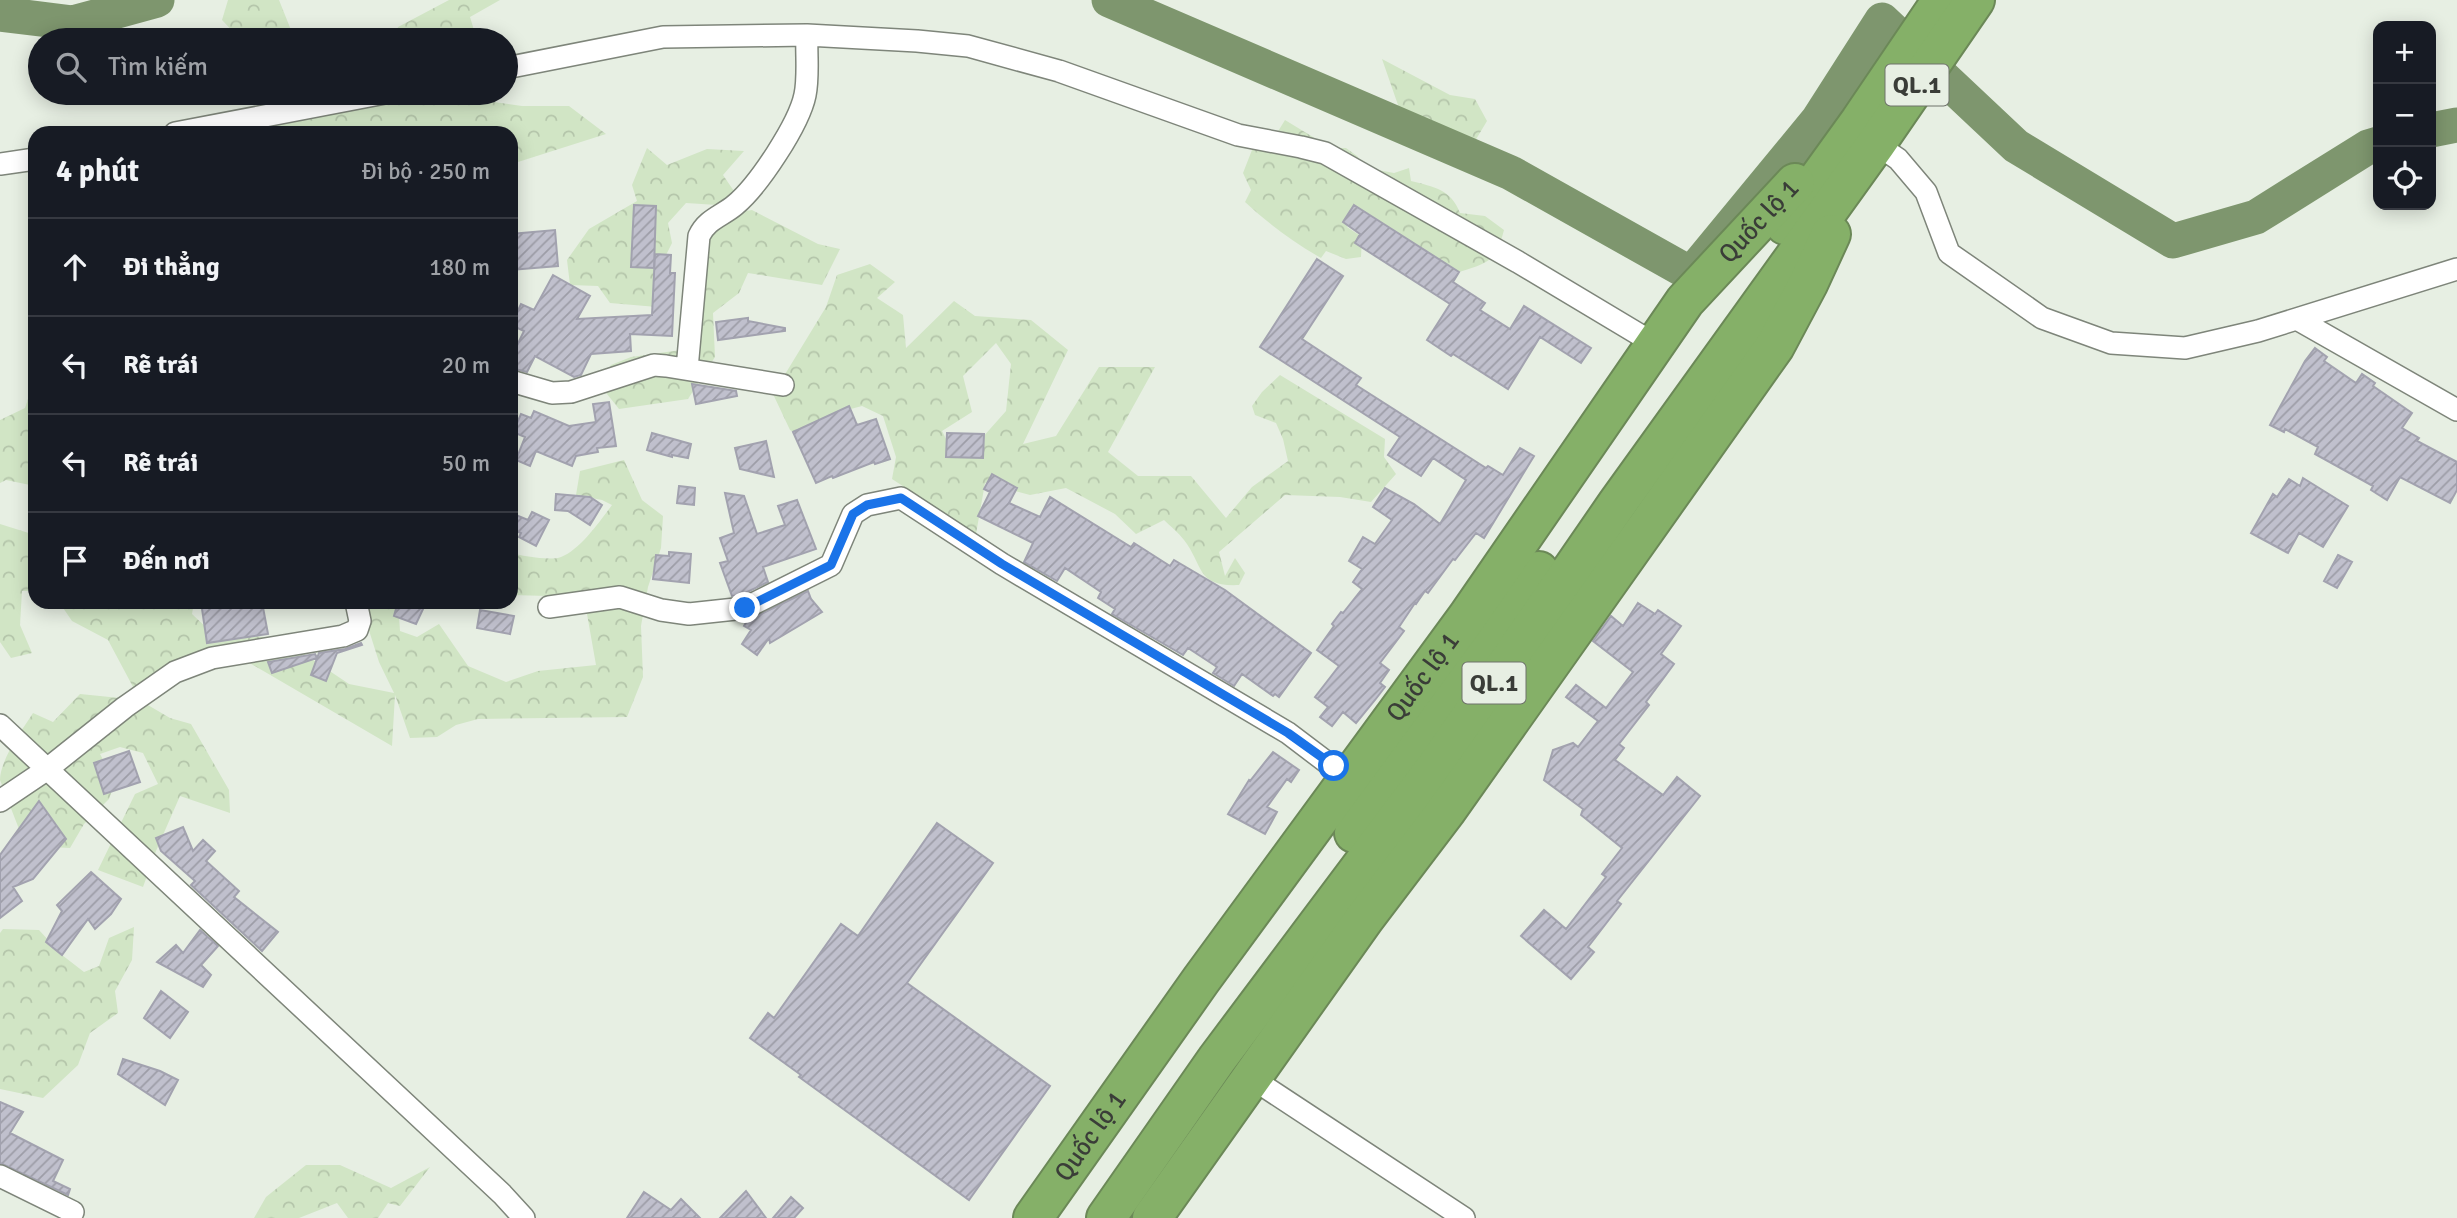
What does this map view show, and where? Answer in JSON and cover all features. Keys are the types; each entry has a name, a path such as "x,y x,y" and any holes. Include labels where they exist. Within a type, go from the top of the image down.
{"highway":[{"name":"Quốc lộ 1","path":"1077,1218 1201,1042 1326,892 1438,764 1951,11"},
{"name":"Quốc lộ 1","path":"1152,1218 1253,1079 1326,892 1350,780 1468,616 1685,302 1796,183 1868,132"},
{"name":"Quốc lộ 1","path":"1106,1218 1217,1059 1326,892 1833,156"},
{"name":"Quốc lộ 1","path":"1033,1218 1201,980 1326,892"}],"street":[{"path":"518,66 663,37 807,35 968,46 1059,71 1238,135 1325,153 1518,262 1655,344"},
{"path":"687,369 699,236 711,220 735,205 754,184 791,129 806,88 807,35"},
{"path":"212,126 322,105"},
{"path":"1868,132 1898,159 1926,192 1949,253 2042,318 2111,343 2185,348 2258,331 2457,269"},
{"path":"0,164 28,160"},
{"path":"2297,319 2457,410"},
{"path":"518,383 560,394 571,393 654,365 783,385"},
{"path":"550,607 620,597 661,610 689,614 745,608 831,565 853,514 867,505 901,498 1002,564 1288,733 1350,780"},
{"path":"0,801 46,770 125,707 175,672 212,658 342,636 357,631 360,621 357,609"},
{"path":"0,725 262,968 502,1194 524,1218"},
{"path":"1253,1079 1464,1218"},
{"path":"0,1176 73,1212"}],"green space":[{"path":"228,0 279,0 290,28 230,28 222,20"},
{"path":"449,0 500,0 470,17 473,28 398,27"},
{"path":"1382,59 1450,95 1475,99 1487,121 1472,146 1496,151 1511,173 1406,128"},
{"path":"273,105 569,106 606,134 518,162 518,126 266,126 278,119"},
{"path":"1285,120 1331,148 1346,148 1367,168 1394,173 1409,168 1411,181 1441,190 1452,199 1460,213 1485,216 1504,230 1494,255 1478,266 1459,272 1358,209 1347,227 1362,237 1361,257 1346,259 1326,251 1321,258 1301,246 1245,202 1251,190 1243,173 1252,150 1266,132 1277,133"},
{"path":"647,148 667,165 707,149 744,151 723,175 738,197 717,205 686,203 668,223 672,243 653,281 657,307 610,303 598,286 570,285 567,260 589,229 637,201 632,185"},
{"path":"752,210 818,244 840,249 822,285 748,273 739,293 713,313 715,357 688,399 619,409 599,384 611,365 631,357 688,349 688,319 682,293 721,215"},
{"path":"870,264 895,282 877,298 903,315 906,348 954,301 975,316 1031,320 1068,350 1023,444 1056,436 1099,367 1155,367 1108,452 1138,476 1191,476 1226,518 1252,487 1288,461 1276,423 1255,415 1252,406 1280,375 1385,439 1384,457 1396,474 1371,502 1340,497 1285,495 1219,552 1225,576 1235,558 1245,573 1239,585 1225,585 1208,578 1184,540 1164,520 1136,534 1115,514 1066,488 1030,495 985,483 976,534 892,479 896,457 883,416 862,406 832,414 807,441 790,430 773,394 826,307 837,275","holes":["996,343 1011,364 1006,411 982,438 952,451 942,431 972,412 963,376"]},
{"path":"28,399 28,485 6,480 0,483 0,420 25,408"},
{"path":"624,460 642,500 663,516 661,548 648,587 641,626 643,677 627,717 478,719 456,725 437,737 410,738 395,695 392,746 224,648 141,701 170,718 191,724 229,790 230,813 180,796 143,887 98,870 135,794 158,784 143,753 120,747 100,754 115,782 109,799 84,824 70,848 51,847 19,829 0,780 8,754 33,713 53,722 80,694 140,700 108,640 72,621 64,609 193,609 192,614 210,631 282,639 349,684 394,693 379,662 362,609 398,609 400,631 417,637 439,624 468,666 506,682 538,671 596,665 584,597 518,595 518,554 536,558 561,557 589,534 612,505 602,500 576,495 580,471"},
{"path":"0,524 28,533 28,591 22,591 20,625 32,653 11,658 0,642"},
{"path":"134,927 132,960 115,991 118,1013 90,1033 78,1065 43,1098 0,1089 0,933 3,929 39,930 62,955 84,972 99,966 109,938"},
{"path":"306,1165 340,1165 391,1188 430,1167 400,1206 388,1203 378,1218 348,1218 337,1203 299,1218 254,1218 266,1197"}],"building":[{"path":"634,205 656,206 654,268 631,267"},
{"path":"1354,205 1459,272 1453,282 1485,303 1480,310 1510,329 1524,306 1591,348 1581,363 1540,337 1508,389 1453,354 1451,356 1427,340 1450,304 1355,243 1360,234 1343,222"},
{"path":"555,230 558,266 518,269 518,233"},
{"path":"655,254 671,255 670,273 675,273 672,336 630,334 631,351 591,354 581,375 574,377 535,356 527,372 518,370 518,343 524,331 518,328 518,310 521,304 534,310 553,275 590,296 577,319 652,315"},
{"path":"1317,259 1343,276 1302,339 1361,378 1356,385 1486,468 1488,466 1503,475 1520,448 1534,456 1484,538 1476,533 1428,593 1425,591 1415,603 1399,627 1404,631 1380,663 1389,670 1380,683 1385,687 1356,723 1343,712 1332,726 1320,717 1328,707 1315,697 1339,666 1317,650 1334,626 1332,624 1362,589 1353,582 1362,569 1349,561 1363,537 1375,544 1392,520 1373,507 1385,488 1414,504 1440,524 1466,480 1433,458 1421,476 1388,455 1400,437 1260,347"},
{"path":"748,318 748,321 785,328 785,331 718,340 716,322"},
{"path":"2315,348 2327,357 2324,361 2356,383 2362,374 2375,383 2373,386 2412,413 2402,428 2419,438 2417,441 2457,462 2457,490 2450,503 2400,477 2387,500 2371,490 2373,486 2315,454 2318,447 2285,429 2284,432 2270,425"},
{"path":"692,384 736,391 737,396 696,404"},
{"path":"609,402 616,446 597,448 598,452 576,456 572,466 536,451 530,466 518,461 525,437 518,434 521,414 531,418 534,411 569,426 596,422 593,404"},
{"path":"849,406 857,425 876,419 890,459 816,483 793,432"},
{"path":"652,433 691,444 688,458 647,450"},
{"path":"947,433 984,434 983,458 946,457"},
{"path":"766,441 774,477 740,469 735,448"},
{"path":"992,474 1017,488 1009,503 1040,517 1050,497 1131,547 1134,543 1170,566 1174,560 1225,590 1311,653 1279,697 1275,694 1273,696 1242,674 1234,686 1213,673 1217,667 1188,648 1183,655 1112,614 1115,609 1098,598 1101,592 1065,568 1057,581 1024,562 1033,543 978,516 990,492 984,489"},
{"path":"2303,478 2348,506 2323,547 2299,533 2288,553 2251,533 2273,494 2277,497 2289,479 2300,486"},
{"path":"679,486 695,488 694,505 677,503"},
{"path":"725,493 744,496 757,534 785,525 778,506 797,500 816,549 763,567 768,582 741,595 732,596 720,563 728,561 720,538 734,533"},
{"path":"556,494 590,497 602,505 590,525 568,511 555,510"},
{"path":"532,512 549,520 536,546 519,537 521,533 518,532 518,516 528,520"},
{"path":"669,552 691,554 689,583 653,579 656,555 669,556"},
{"path":"2338,555 2352,562 2337,588 2324,581"},
{"path":"808,591 822,612 770,643 769,638 757,655 742,644 751,630 744,626 747,621"},
{"path":"1638,603 1655,614 1658,610 1681,626 1661,654 1674,664 1646,702 1649,705 1619,744 1624,748 1615,760 1663,795 1677,777 1700,796 1617,901 1621,904 1588,947 1594,952 1571,979 1521,936 1544,910 1566,929 1606,877 1602,874 1622,848 1581,815 1583,809 1544,780 1553,750 1573,743 1578,747 1598,721 1566,697 1576,685 1606,708 1633,672 1593,641 1611,616 1623,626"},
{"path":"202,609 263,609 268,634 207,643"},
{"path":"396,609 423,609 416,624 394,616"},
{"path":"480,610 514,616 510,634 477,628"},
{"path":"361,643 362,645 337,653 326,681 311,675 319,653 345,649"},
{"path":"315,654 317,658 272,673 268,662"},
{"path":"129,751 140,782 104,794 94,763"},
{"path":"1273,752 1299,770 1291,782 1287,779 1267,807 1277,812 1265,834 1228,814 1249,780"},
{"path":"39,801 66,839 33,879 13,887 22,901 0,918 0,855"},
{"path":"937,823 993,863 907,983 1050,1086 969,1200 799,1077 801,1075 750,1038 768,1013 774,1018 841,924 858,936"},
{"path":"183,827 193,851 203,840 215,851 206,861 239,891 234,897 278,932 262,951 191,885 195,881 161,851 156,838"},
{"path":"91,872 121,899 111,914 95,929 88,919 62,955 46,942 62,911 57,905"},
{"path":"200,930 218,946 201,965 211,975 203,987 157,962 176,945 183,953"},
{"path":"161,991 188,1012 170,1038 144,1018"},
{"path":"123,1059 178,1080 165,1105 118,1074"},
{"path":"0,1102 23,1112 10,1133 63,1160 53,1181 70,1189 68,1195 0,1163"},
{"path":"746,1191 766,1218 720,1218"},
{"path":"644,1192 671,1210 681,1199 700,1218 627,1218"},
{"path":"791,1197 803,1208 794,1218 773,1218"}],"waterway":[{"path":"0,14 73,23 157,0"},
{"path":"1109,0 1511,173 1691,274 1818,120 1882,20 2016,146 2173,241 2256,217 2373,146"},
{"path":"2436,129 2457,125"}],"route":[{"path":"745,608 831,565 853,514 867,505 901,498 1002,564 1248,708 1334,766"}]}
